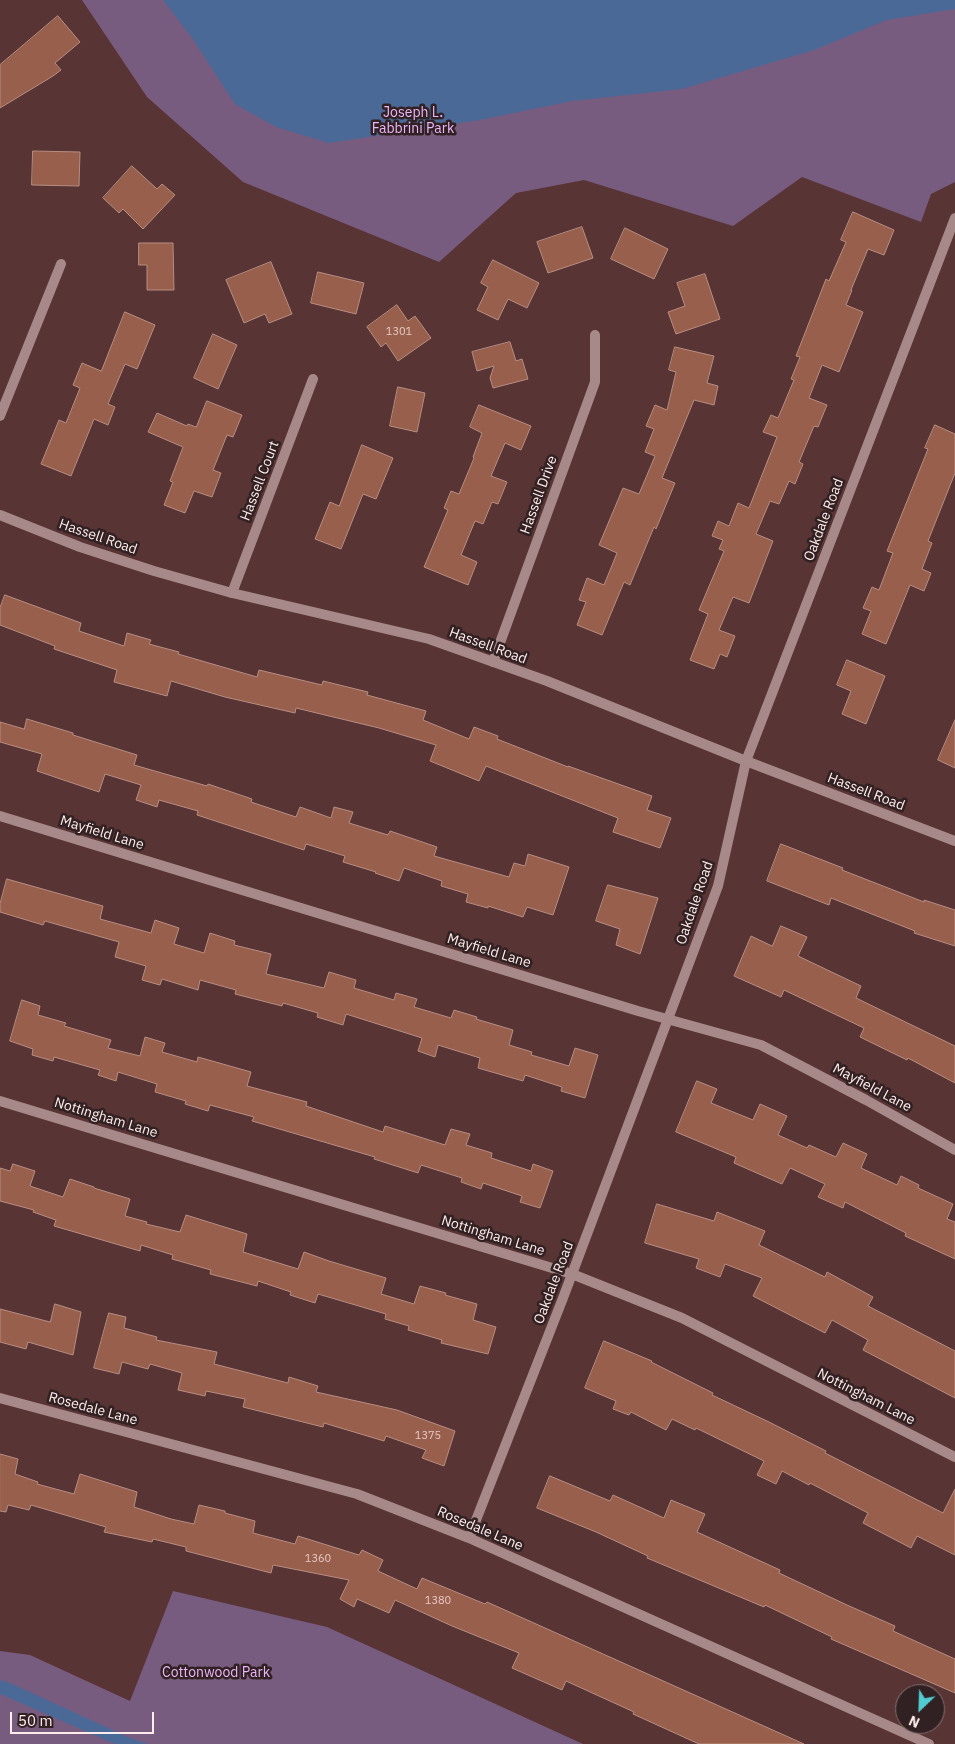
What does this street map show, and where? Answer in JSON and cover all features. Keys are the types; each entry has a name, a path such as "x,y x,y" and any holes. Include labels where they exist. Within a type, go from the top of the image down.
{"street":[{"name":"Oakdale Road","path":"469,1538 572,1274 718,886 746,761 955,218"},
{"path":"0,416 61,264"},
{"name":"Hassell Drive","path":"493,662 595,382 595,335"},
{"name":"Hassell Court","path":"232,593 313,378"},
{"name":"Hassell Road","path":"0,516 80,547 154,571 232,593 429,639 547,681 746,761 955,841"},
{"name":"Mayfield Lane","path":"0,816 667,1020 761,1046 866,1100 955,1150"},
{"name":"Nottingham Lane","path":"0,1101 572,1274 682,1318 955,1457"},
{"name":"Rosedale Lane","path":"0,1398 357,1494 469,1538 929,1744"}],"green space":[{"name":"Joseph L. Fabbrini Park","path":"82,0 955,0 955,182 931,194 921,222 802,177 733,226 584,180 516,193 439,262 243,182 147,97"},
{"name":"Cottonwood Park","path":"173,1591 327,1627 583,1744 0,1744 0,1651 30,1655 130,1701"}],"water":[{"path":"163,0 955,0 955,9 887,20 814,50 682,89 572,101 480,120 329,143 276,127 235,104 192,38"},
{"path":"0,1680 130,1738 148,1744 115,1744 0,1694"}],"building":[{"path":"58,16 80,42 55,63 61,70 0,108 0,65"},
{"path":"33,151 80,152 79,186 32,185"},
{"path":"132,166 157,189 162,184 175,195 143,229 123,209 119,213 103,198"},
{"path":"853,212 894,230 884,255 868,249 851,290 846,305 863,312 839,372 822,365 809,398 827,405 818,427 814,426 799,462 803,464 795,484 789,481 779,504 770,501 756,534 773,541 749,603 733,597 719,630 735,636 727,657 720,654 714,669 690,660 708,614 699,610 724,551 719,549 723,540 712,536 718,521 729,526 738,503 749,508 777,437 763,432 771,415 778,418 794,380 791,379 800,357 796,356 826,279 829,281 846,242 841,240"},
{"path":"582,227 593,258 548,273 537,242"},
{"path":"625,228 668,249 654,279 611,259"},
{"path":"139,243 173,243 174,290 147,290 147,265 139,265"},
{"path":"493,260 539,283 527,308 508,299 498,320 477,310 488,287 481,283"},
{"path":"271,262 292,314 269,323 265,314 244,323 226,280"},
{"path":"318,272 364,283 356,314 311,303"},
{"path":"705,274 720,319 676,334 668,312 685,306 677,283"},
{"path":"397,305 408,321 415,316 431,338 398,361 386,343 381,347 367,327"},
{"path":"125,312 155,325 137,369 125,364 108,404 115,407 108,425 94,419 71,476 41,464 59,420 66,423 80,388 73,385 82,363 101,371"},
{"path":"213,334 237,345 218,389 194,378"},
{"path":"510,342 516,361 522,359 528,379 493,388 490,378 494,366 477,371 472,352"},
{"path":"675,347 714,356 707,383 718,386 714,405 694,400 662,478 675,483 630,585 624,582 602,635 577,625 586,602 579,600 587,578 604,585 617,553 599,545 623,488 639,494 655,456 645,452 654,429 646,426 655,405 667,410 676,372 669,370"},
{"path":"398,387 425,393 417,432 390,426"},
{"path":"207,401 242,415 233,437 227,435 213,470 221,473 212,497 194,491 185,513 164,505 173,482 170,481 183,447 148,432 157,413 187,426 188,424 196,427"},
{"path":"479,405 531,426 521,450 505,443 491,476 507,482 498,504 492,502 483,524 475,521 461,555 477,562 468,585 424,567 448,510 444,508 451,491 459,494 474,458 482,433 470,427"},
{"path":"935,425 955,434 955,473 928,541 932,543 922,569 931,573 924,591 910,585 886,644 862,634 871,611 863,608 872,587 879,590 893,553 887,551 928,449 925,448"},
{"path":"362,445 393,458 376,499 363,494 341,549 315,539 330,502 339,506"},
{"path":"5,595 81,623 79,631 124,646 127,633 151,640 149,644 179,652 178,654 257,677 259,670 322,685 323,681 368,692 367,695 426,711 423,720 469,739 474,727 498,736 497,739 568,767 652,796 647,810 671,818 660,848 613,832 618,818 486,766 479,781 430,761 436,745 379,728 296,708 295,713 225,697 171,681 167,696 114,682 117,670 54,649 55,646 0,625 0,608"},
{"path":"847,660 885,676 866,724 842,714 851,691 837,685"},
{"path":"27,719 137,755 134,765 207,786 208,784 252,799 251,802 296,817 300,807 331,818 334,807 353,812 349,823 388,835 390,831 437,847 434,856 509,877 514,863 525,866 528,854 569,867 553,915 527,907 523,917 488,906 488,908 466,902 468,894 441,886 442,881 404,868 399,881 343,862 345,856 306,844 304,850 197,815 198,811 159,800 157,807 136,800 141,785 105,774 99,792 37,771 42,754 0,742 0,722 24,729"},
{"path":"955,720 955,768 938,760"},
{"path":"781,844 924,902 924,900 955,910 955,946 914,933 915,931 831,898 829,905 767,881"},
{"path":"7,879 103,906 100,919 151,933 155,920 179,928 174,944 204,953 210,933 235,941 234,945 271,954 266,974 324,988 329,972 356,980 354,988 394,1000 396,993 417,999 414,1007 451,1018 454,1010 477,1017 476,1019 513,1030 509,1045 532,1052 531,1055 569,1066 575,1048 598,1055 585,1098 561,1091 562,1087 525,1075 523,1081 478,1068 480,1058 438,1045 435,1057 418,1051 422,1038 346,1014 343,1025 317,1017 318,1013 283,1003 282,1006 235,994 236,990 200,980 198,990 162,979 160,985 142,980 146,966 115,957 119,942 45,921 43,925 0,912 0,904"},
{"path":"608,885 658,898 640,954 616,945 620,929 596,921"},
{"path":"781,926 807,937 798,956 861,986 856,998 955,1046 955,1083 908,1058 907,1060 860,1037 864,1028 784,990 781,997 734,976 751,936 772,946"},
{"path":"22,1000 40,1006 38,1015 66,1023 64,1026 111,1040 108,1048 140,1056 145,1037 165,1043 162,1052 197,1062 198,1057 251,1072 247,1086 307,1102 306,1106 383,1132 385,1126 445,1145 451,1129 470,1134 466,1145 492,1153 491,1158 531,1171 533,1164 553,1171 540,1208 520,1202 522,1196 483,1183 481,1189 461,1182 462,1178 421,1165 418,1173 374,1159 375,1157 252,1121 254,1117 210,1105 208,1111 185,1104 186,1101 155,1092 157,1084 118,1072 116,1081 98,1075 100,1070 54,1057 53,1061 32,1055 33,1049 10,1041"},
{"path":"697,1081 717,1089 711,1103 753,1120 760,1104 787,1116 778,1135 807,1148 809,1145 836,1157 843,1143 867,1154 861,1168 897,1185 901,1176 919,1185 918,1188 953,1204 947,1219 955,1222 955,1259 905,1236 906,1233 845,1202 843,1208 818,1197 825,1184 790,1168 782,1184 734,1163 736,1157 676,1132"},
{"path":"13,1164 35,1171 30,1186 63,1197 70,1179 130,1199 125,1216 147,1222 146,1224 180,1232 186,1215 247,1234 243,1252 298,1269 304,1252 386,1278 381,1294 414,1304 420,1286 477,1304 473,1320 496,1327 488,1354 441,1343 442,1340 408,1330 409,1326 385,1319 386,1314 318,1294 315,1303 290,1295 291,1292 258,1281 257,1286 210,1274 211,1270 172,1259 173,1255 141,1245 140,1251 54,1226 56,1220 33,1212 34,1210 0,1201 0,1168 10,1171"},
{"path":"657,1204 714,1221 717,1212 765,1231 759,1245 825,1277 827,1272 873,1297 868,1306 955,1351 955,1398 863,1350 868,1340 832,1320 825,1333 753,1296 762,1278 725,1264 720,1277 696,1268 699,1259 645,1243"},
{"path":"55,1304 81,1312 73,1355 28,1342 26,1349 0,1342 0,1309 50,1322"},
{"path":"109,1313 126,1317 124,1328 157,1337 156,1340 217,1352 214,1364 288,1383 289,1377 318,1386 316,1392 397,1410 455,1431 444,1466 422,1458 426,1450 386,1436 384,1441 324,1423 323,1427 243,1407 245,1399 206,1391 205,1396 178,1390 182,1373 150,1364 148,1369 122,1362 119,1374 94,1368"},
{"path":"604,1341 652,1361 713,1393 712,1395 826,1451 825,1453 943,1513 955,1489 955,1555 917,1536 911,1548 863,1523 868,1513 810,1483 809,1485 782,1471 776,1484 757,1475 764,1461 696,1428 695,1430 672,1419 666,1430 631,1412 629,1415 613,1409 616,1401 585,1388"},
{"path":"0,1454 18,1459 15,1474 38,1482 37,1484 74,1494 80,1474 137,1492 134,1507 171,1519 194,1524 199,1505 255,1521 253,1533 295,1544 298,1536 359,1555 362,1550 383,1560 378,1571 417,1589 422,1578 485,1604 487,1602 804,1744 699,1744 566,1681 562,1690 512,1668 519,1653 452,1626 395,1600 389,1613 357,1599 354,1607 340,1599 349,1580 273,1565 271,1573 186,1551 186,1547 153,1539 152,1542 104,1532 106,1527 31,1505 29,1510 8,1505 6,1512 0,1511"},
{"path":"550,1476 610,1501 613,1495 664,1518 671,1500 705,1514 697,1532 780,1570 779,1573 895,1626 893,1631 955,1659 955,1693 945,1689 945,1684 934,1684 831,1639 832,1637 765,1605 764,1607 647,1558 648,1556 596,1532 537,1508"}]}
